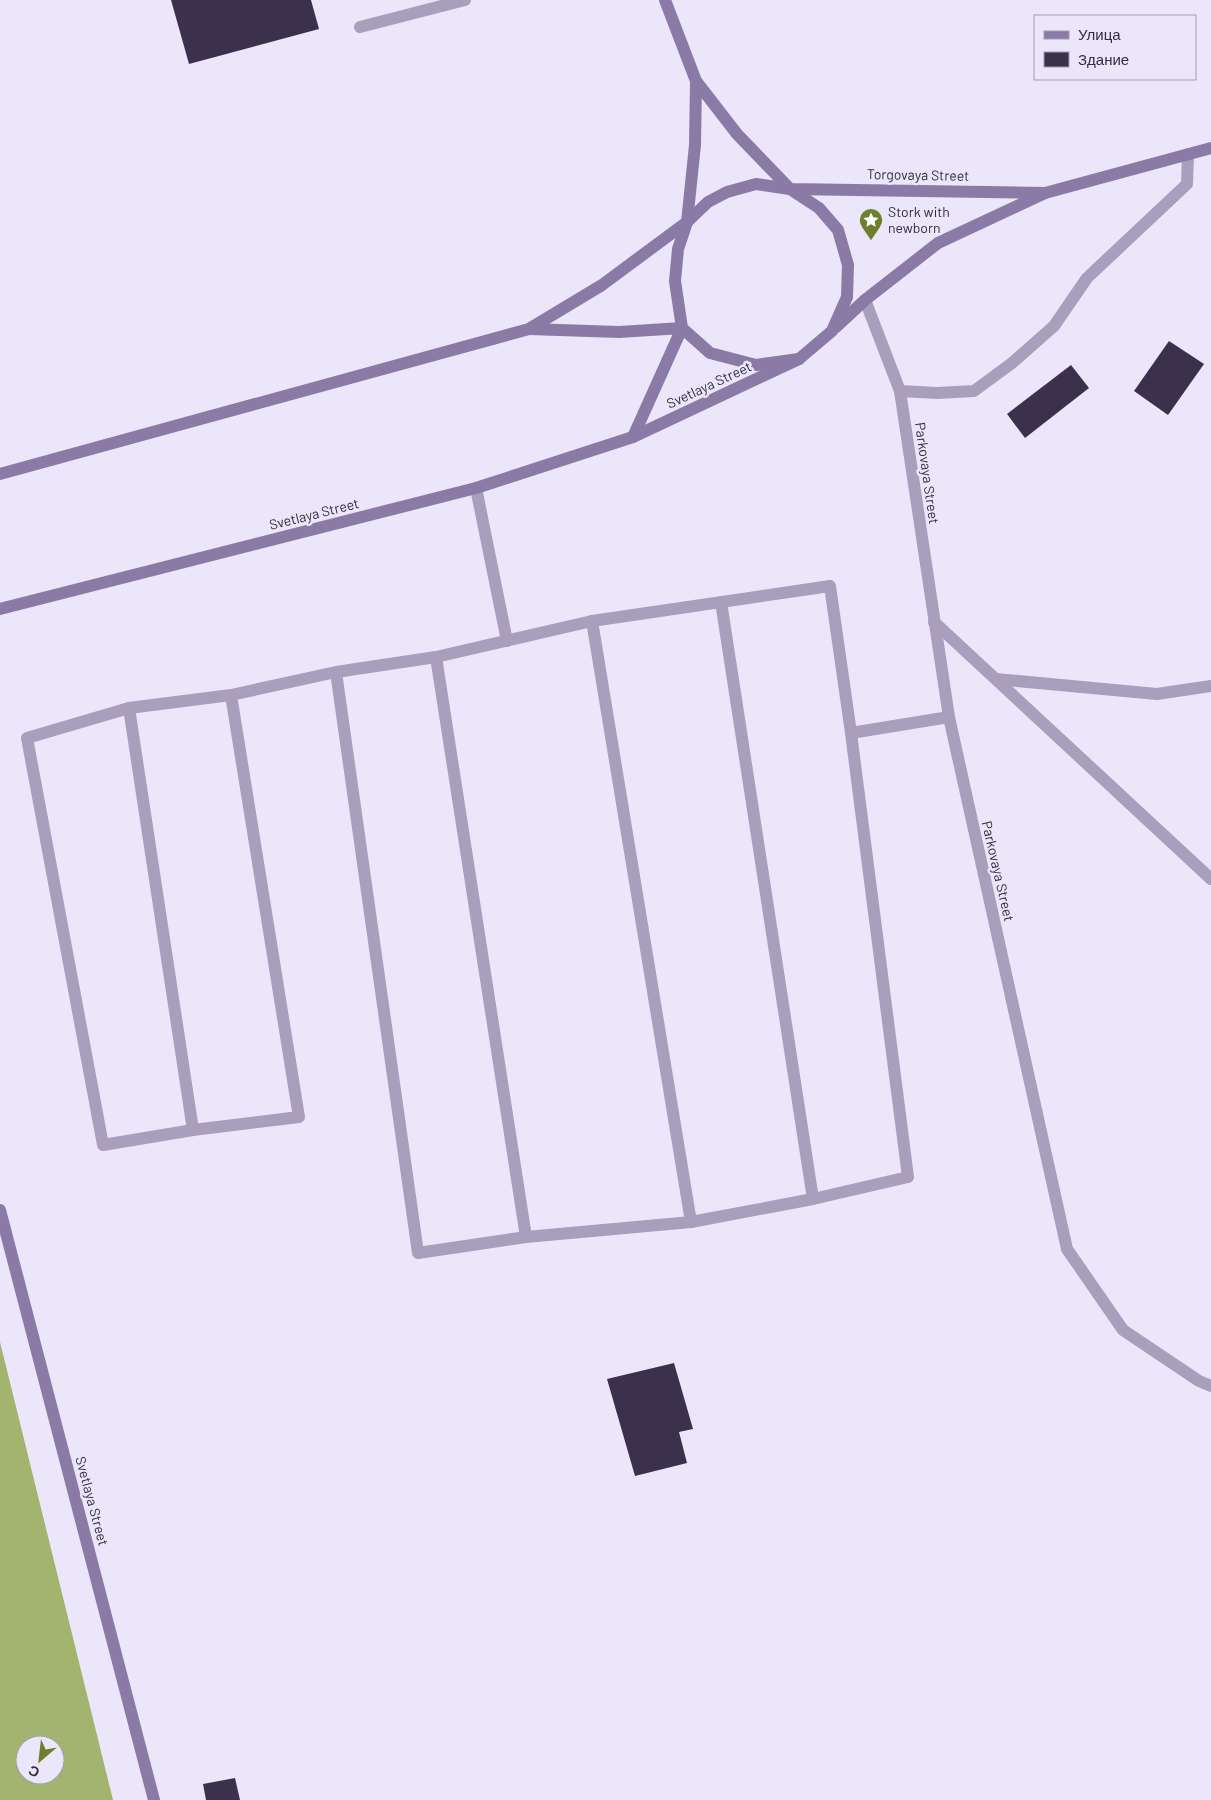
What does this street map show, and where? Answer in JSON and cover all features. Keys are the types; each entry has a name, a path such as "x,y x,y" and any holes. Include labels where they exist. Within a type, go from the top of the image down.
{"main road":[{"path":"665,0 696,81 737,134 790,189 820,208 838,230 848,265 847,298 832,331"},
{"path":"696,81 695,146 687,222 678,249 674,282 682,328 710,353 756,366 799,359"},
{"name":"Torgovaya Street","path":"832,331 865,300 938,243 1044,193 1211,148"},
{"name":"Torgovaya Street","path":"529,329 602,285 687,222 708,202 728,192 756,184 790,189 1044,193"},
{"path":"0,474 529,329 619,332 682,328"},
{"name":"Svetlaya Street","path":"633,437 682,328"},
{"name":"Svetlaya Street","path":"0,608 476,488 633,437 799,359 832,331"},
{"name":"Svetlaya Street","path":"0,1210 154,1800"}],"street":[{"path":"360,27 465,0"},
{"path":"900,391 937,393 974,391 1012,363 1054,326 1087,278 1187,184 1188,154"},
{"name":"Parkovaya Street","path":"865,300 900,391 948,717 1067,1249 1123,1330 1199,1381 1211,1386"},
{"path":"476,488 507,641"},
{"path":"231,695 299,1117 193,1130 103,1145 27,738 129,708 231,695 336,672 436,657 592,621 830,586 851,733 908,1177 813,1199 691,1222 526,1237 418,1253 336,672"},
{"path":"721,602 813,1199"},
{"path":"592,621 691,1222"},
{"path":"934,622 1211,879"},
{"path":"436,657 526,1237"},
{"path":"996,679 1157,694 1211,686"},
{"path":"129,708 193,1130"},
{"path":"851,733 948,717"}],"green space":[{"path":"0,1342 113,1800 0,1800"}],"building":[{"path":"171,0 311,0 319,29 189,64"},
{"path":"1169,341 1204,364 1168,415 1134,391"},
{"path":"1071,365 1089,388 1025,438 1007,414"},
{"path":"674,1363 693,1429 679,1432 687,1463 635,1476 607,1379"},
{"path":"235,1778 240,1800 206,1800 203,1784"}],"place":[{"name":"Stork with newborn","path":"871,241"}]}
